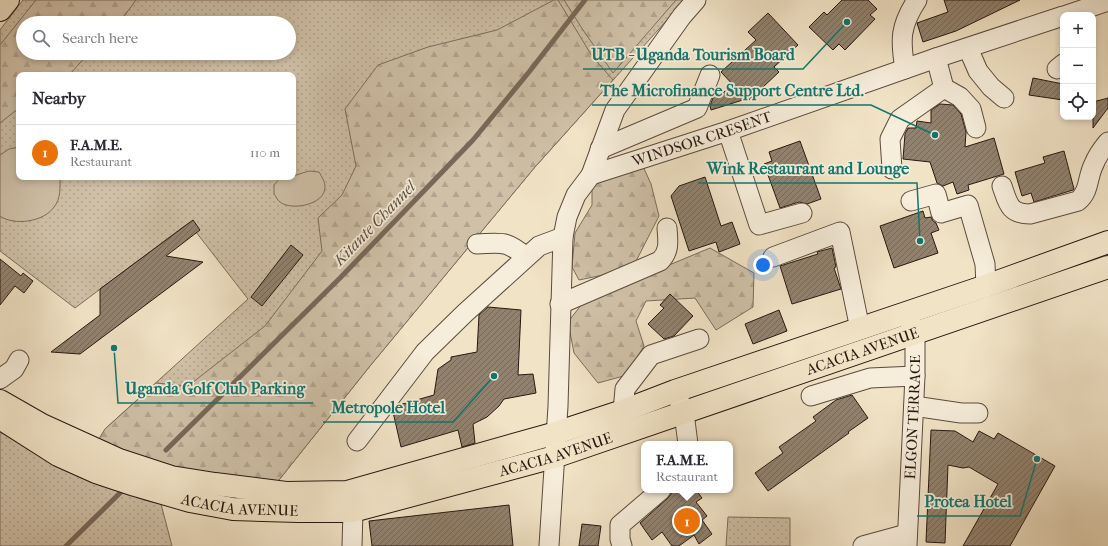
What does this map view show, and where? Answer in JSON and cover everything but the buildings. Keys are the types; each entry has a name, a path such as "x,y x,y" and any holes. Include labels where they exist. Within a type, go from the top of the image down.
{"main road":[{"path":"0,10 8,0"},
{"name":"ACACIA AVENUE","path":"0,401 42,424 119,460 171,476 214,484 350,502 623,412 675,391 986,286 1108,242"},
{"name":"ACACIA AVENUE","path":"0,418 58,454 96,472 135,485 190,501 233,509 298,511 350,502 554,457 1108,267"}],"street":[{"path":"549,546 556,433 562,238 567,217 576,195 592,175 615,110 682,16 696,0"},
{"path":"905,70 902,37 905,24 917,0"},
{"name":"WINDSOR CRESENT","path":"1076,12 1108,0"},
{"name":"WINDSOR CRESENT","path":"592,175 728,131 936,58 1060,18"},
{"path":"968,48 978,71 991,87 1004,98"},
{"path":"936,58 944,88 960,97 971,109 976,128"},
{"path":"600,149 697,108 710,75"},
{"path":"892,168 890,139 900,119 944,88"},
{"path":"728,131 759,225 802,213"},
{"path":"1002,186 1010,206 1016,212 1030,214 1078,201 1084,196 1087,189 1093,164 1108,142"},
{"path":"911,201 936,194 942,213 968,205 985,264 986,286"},
{"path":"560,304 660,261 666,256 668,245 667,228"},
{"path":"773,257 840,232 860,329"},
{"path":"357,441 426,352 465,313 539,246 562,238"},
{"path":"477,244 504,243 516,248 526,257"},
{"name":"ELGON TERRACE","path":"907,313 914,333 915,376 907,540"},
{"path":"623,412 625,389 651,355 699,339"},
{"path":"0,379 14,369 19,360"},
{"path":"811,396 870,378 915,376"},
{"path":"675,391 684,413 688,441"},
{"path":"914,406 961,413 978,413"},
{"path":"622,546 620,539 620,525 657,493"},
{"path":"350,502 352,546"},
{"path":"863,546 907,540"}],"green space":[{"path":"23,0 685,0 535,167 370,366 271,490 105,429 248,299 189,223 75,308 0,251 0,30"},
{"path":"36,0 136,0 124,16 23,16"},
{"path":"554,0 558,0 592,56 613,80 535,167 370,366 271,490 220,483 94,447 105,429 156,383 188,386 265,326 322,251 318,218 342,195 356,166 345,109 378,65 428,47 497,30"},
{"path":"564,0 676,0 613,73"},
{"path":"16,25 16,60 83,60 72,72 16,72 16,110 0,123 0,45"},
{"path":"16,148 16,180 60,180 59,197 56,204 43,216 21,222 6,219 0,216 0,155 9,149"},
{"path":"641,162 651,184 659,216 632,269 579,280 572,267 575,233 592,205 592,186"},
{"path":"309,171 319,172 324,181 324,193 320,198 307,205 285,205 279,201 274,194 274,185 278,180 296,180 296,175"},
{"path":"710,248 754,273 753,307 716,330 695,298 646,301 636,321 644,346 627,375 598,383 574,353 568,322 585,300"},
{"path":"0,423 110,486 144,500 161,504 172,546 0,546"},
{"path":"728,517 790,518 790,546 726,546"}],"waterway":[{"name":"Kitante Channel","path":"166,450 340,278 473,140 529,72 585,0"},
{"name":"Kitante Channel","path":"66,546 123,490"}],"place":[{"name":"UTB - Uganda Tourism Board","path":"847,22"},
{"name":"The Microfinance Support Centre Ltd.","path":"935,135"},
{"name":"Wink Restaurant and Lounge","path":"920,241"},
{"name":"Uganda Golf Club Parking","path":"114,348"},
{"name":"Metropole Hotel","path":"494,376"},
{"name":"Protea Hotel","path":"1037,459"},
{"name":"F.A.M.E.","path":"687,521"}]}
